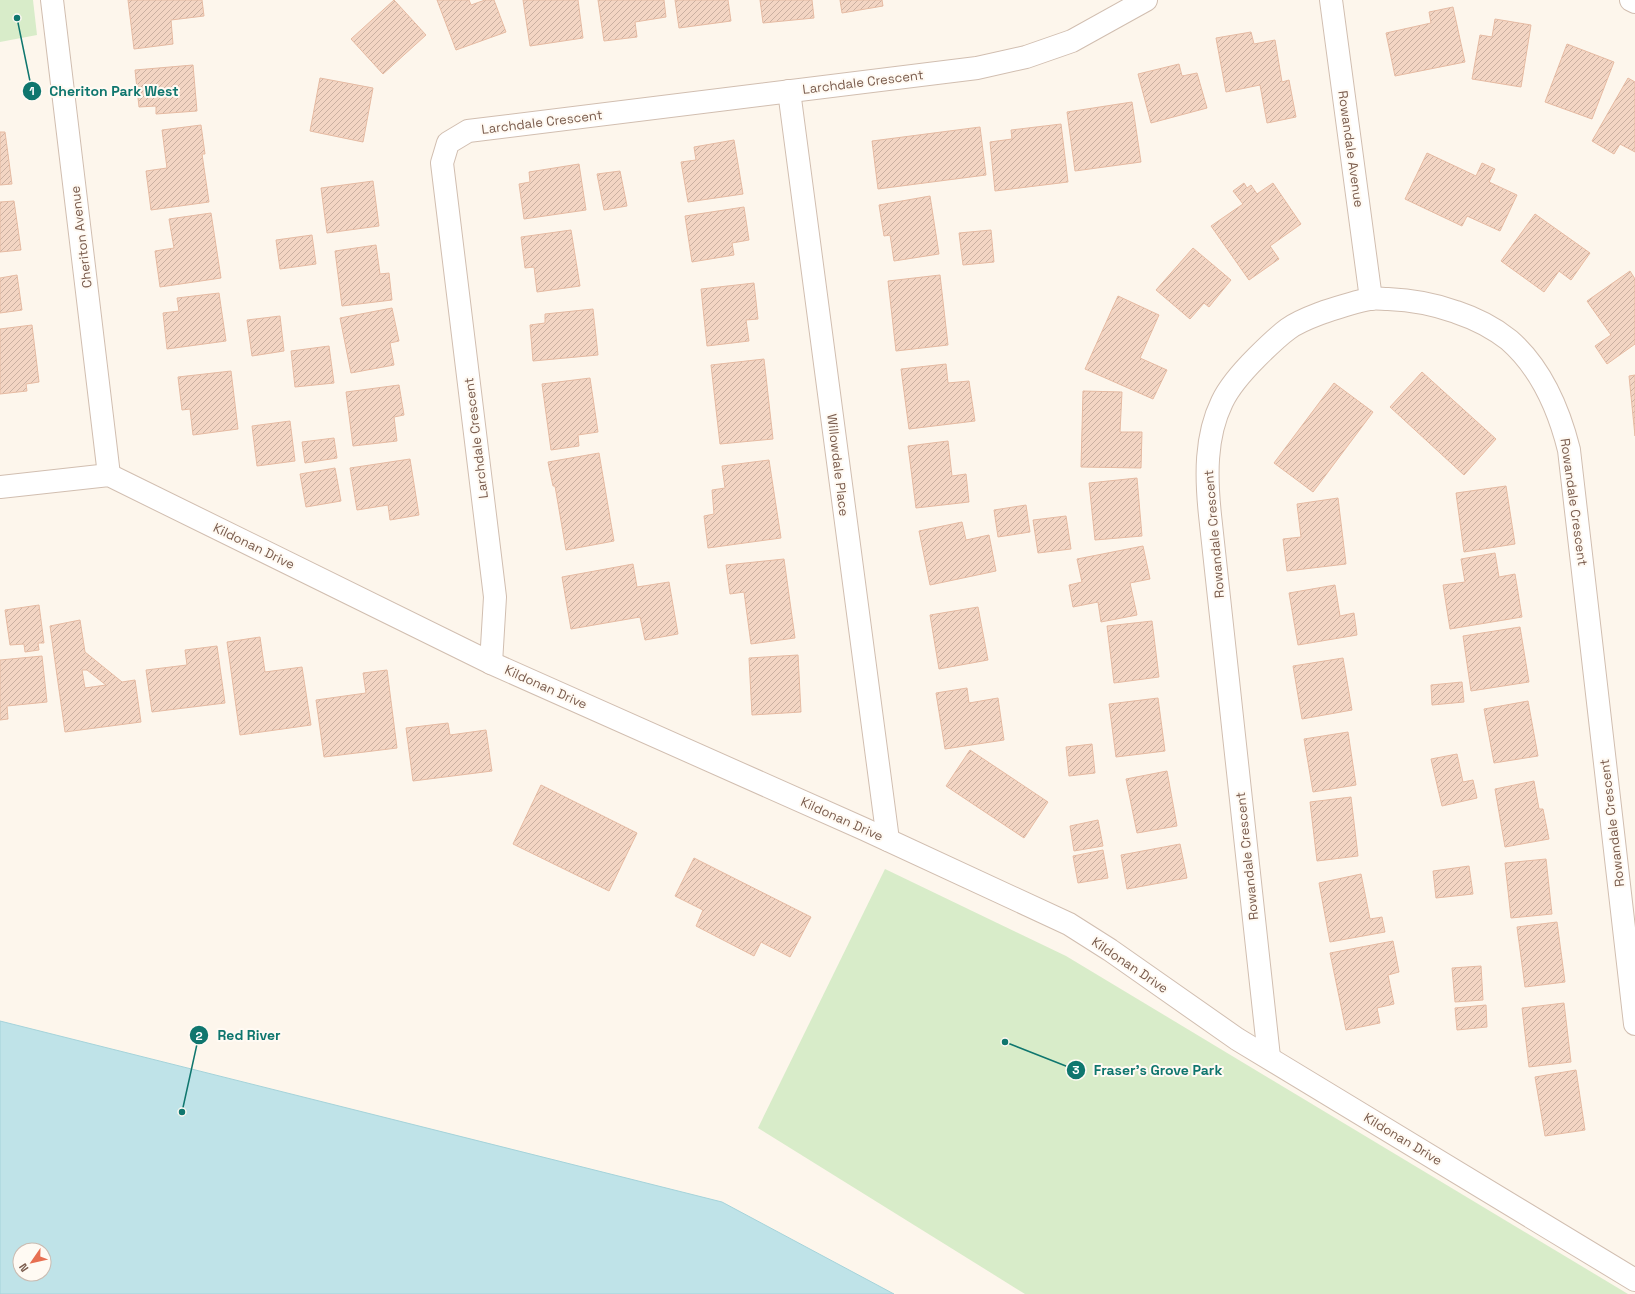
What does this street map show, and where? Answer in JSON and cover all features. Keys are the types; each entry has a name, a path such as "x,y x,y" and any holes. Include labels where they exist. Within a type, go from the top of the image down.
{"street":[{"name":"Cheriton Avenue","path":"52,0 109,475"},
{"name":"Larchdale Crescent","path":"491,663 495,597 442,163 448,143 468,131 977,68 1026,56 1072,41 1146,0"},
{"name":"Rowandale Avenue","path":"1331,0 1371,299"},
{"path":"1631,0 1635,2"},
{"name":"Willowdale Place","path":"789,91 888,840"},
{"name":"Rowandale Crescent","path":"1269,1057 1208,500 1208,453 1213,427 1222,402 1242,372 1266,348 1288,329 1306,319 1336,308 1371,299 1409,300 1440,306 1468,316 1509,340 1538,374 1562,423 1570,450 1635,1024"},
{"path":"0,487 109,475"},
{"name":"Kildonan Drive","path":"109,475 491,663 888,840 1069,924 1110,950 1237,1039 1635,1280"}],"green space":[{"path":"0,0 33,0 37,35 0,42"},
{"path":"885,869 1066,956 1628,1294 1025,1294 758,1128"}],"water":[{"path":"0,1021 722,1202 894,1294 0,1294"}],"building":[{"path":"128,0 202,0 204,16 171,20 173,44 134,49"},
{"path":"394,0 426,35 383,74 351,39"},
{"path":"437,0 469,0 471,5 485,0 494,0 506,32 456,50"},
{"path":"523,0 578,0 583,38 530,46"},
{"path":"598,0 664,0 666,17 635,22 637,37 604,41"},
{"path":"675,0 728,0 731,21 679,28"},
{"path":"760,0 812,0 814,18 763,23"},
{"path":"840,0 882,0 883,6 842,13"},
{"path":"1453,7 1465,62 1395,76 1386,33 1431,23 1429,12"},
{"path":"1495,19 1531,25 1521,87 1472,79 1480,35 1492,37"},
{"path":"1251,32 1254,44 1275,40 1282,82 1289,80 1296,117 1267,123 1260,85 1226,92 1216,38"},
{"path":"1567,44 1614,62 1592,119 1545,102"},
{"path":"1179,64 1182,76 1197,73 1207,108 1151,123 1138,74"},
{"path":"193,65 197,111 156,114 156,106 139,107 135,70"},
{"path":"320,78 373,88 363,142 310,131"},
{"path":"1628,78 1635,82 1635,152 1620,144 1614,154 1592,141"},
{"path":"1132,102 1141,162 1075,171 1067,112"},
{"path":"1061,124 1068,182 995,191 990,142 1012,139 1011,130"},
{"path":"201,125 205,154 202,154 209,202 151,210 146,171 167,168 162,130"},
{"path":"980,127 986,175 878,189 872,141"},
{"path":"0,132 5,132 12,184 0,185"},
{"path":"734,140 743,194 688,202 681,162 696,160 694,147"},
{"path":"1427,153 1476,176 1482,163 1495,169 1489,182 1517,195 1500,231 1467,216 1462,226 1405,199"},
{"path":"579,164 586,210 524,219 519,184 530,182 529,172"},
{"path":"620,171 627,206 604,210 597,174"},
{"path":"373,181 379,226 327,233 321,188"},
{"path":"1244,183 1247,188 1251,185 1257,194 1273,183 1301,224 1270,246 1279,259 1249,280 1211,226 1243,204 1233,191"},
{"path":"930,196 939,254 894,261 890,235 884,236 879,205"},
{"path":"14,201 21,250 0,252 0,202"},
{"path":"744,207 749,240 732,243 734,255 692,262 685,216"},
{"path":"211,213 221,278 160,287 155,251 174,248 169,219"},
{"path":"1535,214 1590,253 1571,280 1559,271 1544,292 1501,261"},
{"path":"571,230 580,286 537,292 534,267 525,268 521,237"},
{"path":"991,230 994,262 963,265 959,233"},
{"path":"312,235 316,264 280,269 276,240"},
{"path":"376,245 380,274 389,273 392,300 342,306 335,251"},
{"path":"1193,248 1231,280 1209,307 1204,303 1190,319 1156,290"},
{"path":"1630,271 1635,279 1635,344 1607,364 1595,346 1611,335 1587,301"},
{"path":"17,275 22,310 0,313 0,278"},
{"path":"940,275 948,345 896,351 888,281"},
{"path":"754,283 758,319 746,320 749,341 707,346 701,289"},
{"path":"219,293 226,341 167,349 163,313 179,311 177,298"},
{"path":"1118,296 1159,315 1140,358 1167,370 1153,399 1085,369"},
{"path":"392,308 399,341 390,343 394,365 351,373 340,318"},
{"path":"593,309 598,355 533,361 530,325 545,323 545,314"},
{"path":"280,316 284,351 252,356 247,320"},
{"path":"32,325 39,382 26,384 27,391 0,394 0,329"},
{"path":"329,346 334,383 295,387 291,351"},
{"path":"764,359 773,439 720,444 711,365"},
{"path":"946,364 948,383 969,381 975,421 909,429 901,369"},
{"path":"231,371 238,429 193,435 190,409 182,410 178,377"},
{"path":"1422,372 1496,439 1464,475 1390,407"},
{"path":"1635,375 1635,436 1629,376"},
{"path":"590,378 598,432 578,435 579,446 551,450 542,384"},
{"path":"1334,383 1373,412 1313,492 1274,463"},
{"path":"399,385 404,415 394,417 397,441 353,446 346,392"},
{"path":"1083,391 1122,392 1120,432 1142,432 1141,468 1081,467"},
{"path":"290,421 295,461 257,466 252,426"},
{"path":"334,438 337,458 305,463 302,442"},
{"path":"948,441 952,476 966,474 969,502 916,508 908,446"},
{"path":"599,453 614,541 566,550 555,486 553,486 548,462"},
{"path":"410,459 419,515 390,520 388,505 357,510 350,468"},
{"path":"769,460 781,538 708,548 704,516 714,514 712,490 725,488 722,466"},
{"path":"335,468 341,501 306,507 300,474"},
{"path":"1137,478 1142,536 1095,540 1089,483"},
{"path":"1506,486 1515,544 1464,552 1456,493"},
{"path":"1338,498 1346,564 1287,571 1283,539 1301,537 1297,504"},
{"path":"1026,505 1030,532 998,537 994,510"},
{"path":"1066,516 1071,549 1038,553 1033,520"},
{"path":"962,522 966,540 989,535 996,571 930,585 919,531"},
{"path":"1143,546 1150,579 1130,583 1137,615 1101,622 1098,602 1073,607 1069,585 1082,582 1077,559"},
{"path":"1495,553 1499,577 1515,574 1522,617 1450,629 1443,585 1465,582 1461,559"},
{"path":"784,559 795,638 751,644 744,592 730,594 726,565"},
{"path":"633,564 637,587 669,582 678,634 645,640 640,617 571,629 562,577"},
{"path":"1335,585 1340,616 1354,613 1357,635 1298,645 1289,593"},
{"path":"39,605 44,643 38,643 39,650 25,652 24,644 10,645 5,610"},
{"path":"978,607 988,660 939,669 930,615"},
{"path":"80,620 85,652 122,682 135,680 141,722 65,732 50,626","holes":["82,670 87,670 106,685 85,688"]},
{"path":"1152,621 1159,677 1114,683 1107,626"},
{"path":"1520,627 1529,682 1471,691 1463,636"},
{"path":"260,637 265,672 302,667 311,725 240,735 227,642"},
{"path":"217,646 225,703 152,712 146,670 187,665 185,650"},
{"path":"798,655 801,712 752,715 749,658"},
{"path":"42,656 47,702 7,706 8,719 0,720 0,660"},
{"path":"1343,658 1352,710 1302,719 1293,666"},
{"path":"387,670 397,748 324,757 316,700 366,693 363,673"},
{"path":"1462,682 1464,702 1432,705 1431,685"},
{"path":"967,688 969,703 998,698 1004,740 945,749 936,693"},
{"path":"1158,698 1165,751 1116,757 1109,704"},
{"path":"1528,701 1538,756 1494,763 1484,709"},
{"path":"448,723 450,735 486,730 492,771 413,781 406,728"},
{"path":"1348,732 1356,785 1313,792 1304,739"},
{"path":"1092,744 1095,773 1069,776 1066,747"},
{"path":"970,750 1048,802 1024,838 946,786"},
{"path":"1457,754 1463,782 1473,780 1477,798 1442,806 1431,759"},
{"path":"1167,771 1177,826 1137,833 1126,779"},
{"path":"1534,781 1539,809 1543,809 1549,839 1505,847 1495,789"},
{"path":"541,785 637,833 609,891 513,844"},
{"path":"1351,797 1358,856 1317,861 1310,802"},
{"path":"1098,820 1103,846 1074,851 1070,826"},
{"path":"1180,844 1187,878 1127,889 1121,855"},
{"path":"1103,850 1108,878 1078,883 1073,856"},
{"path":"694,858 811,917 790,957 761,942 754,956 696,926 703,910 675,896"},
{"path":"1546,859 1552,914 1511,918 1505,863"},
{"path":"1469,866 1473,894 1436,898 1433,871"},
{"path":"1361,874 1370,919 1382,917 1385,932 1330,942 1319,883"},
{"path":"1557,922 1565,982 1525,987 1517,927"},
{"path":"1393,941 1399,972 1388,975 1394,1004 1377,1008 1380,1023 1346,1030 1330,953"},
{"path":"1481,966 1483,1000 1455,1002 1452,968"},
{"path":"1564,1003 1571,1062 1529,1067 1522,1008"},
{"path":"1486,1005 1487,1027 1457,1030 1455,1008"},
{"path":"1576,1070 1585,1130 1545,1136 1535,1077"}],"place":[{"name":"Cheriton Park West","path":"17,18"},
{"name":"Fraser's Grove Park","path":"1005,1042"},
{"name":"Red River","path":"182,1112"}]}
